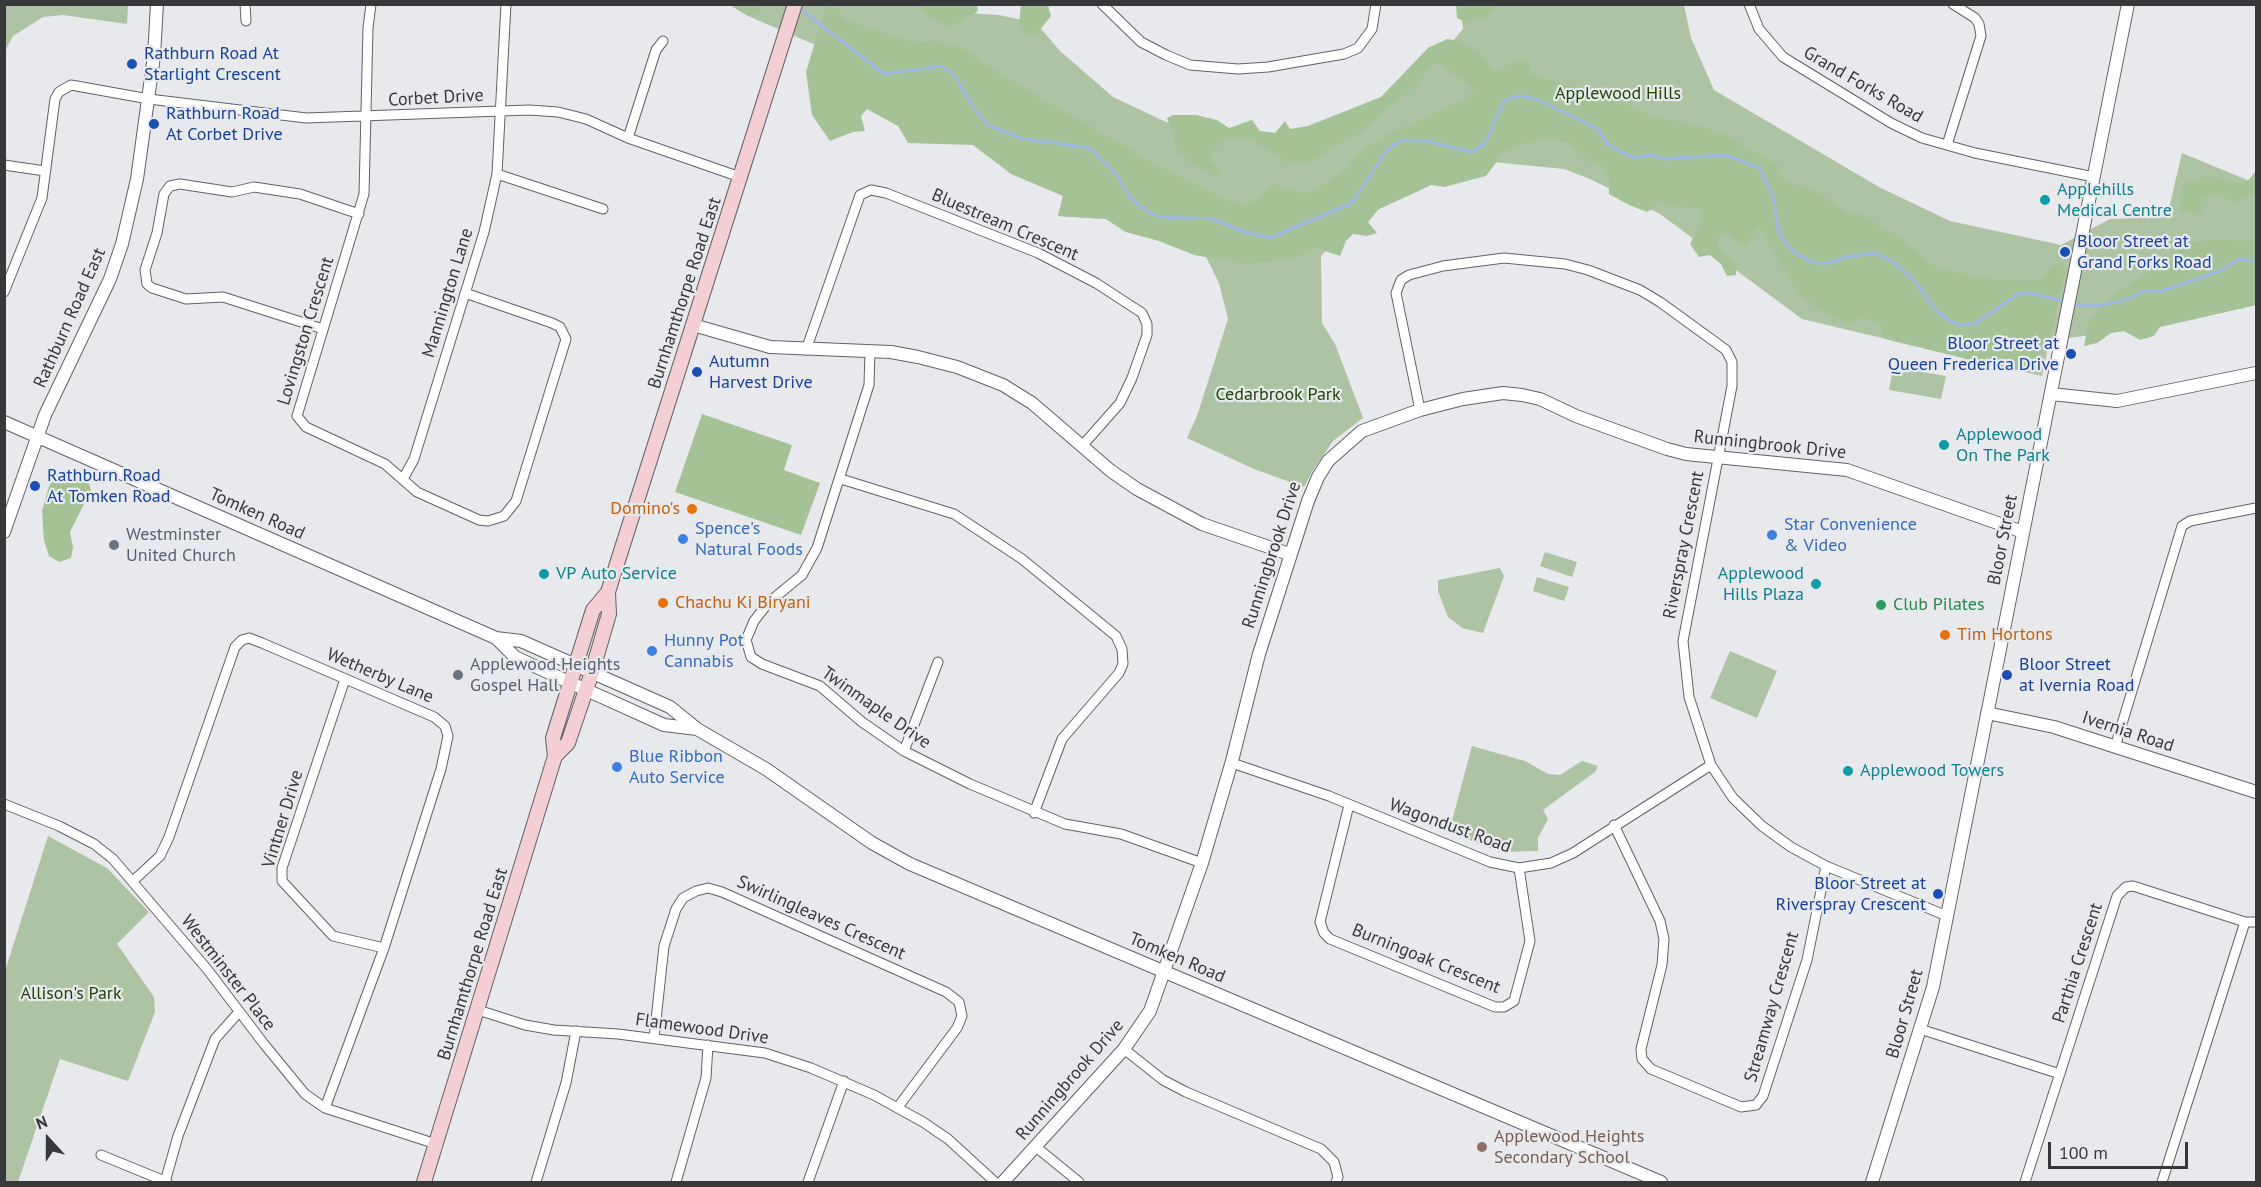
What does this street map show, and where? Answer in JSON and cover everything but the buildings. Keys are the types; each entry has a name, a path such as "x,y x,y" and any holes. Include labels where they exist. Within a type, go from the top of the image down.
{"main road":[{"name":"Burnhamthorpe Road East","path":"555,756 568,743 592,672 609,614 608,592 793,10"},
{"name":"Burnhamthorpe Road East","path":"424,1182 555,756 553,738 570,682 593,610 608,592"}],"street":[{"name":"Rathburn Road East","path":"4,532 38,437 110,279 123,244 137,180 149,99 157,4"},
{"path":"245,4 246,21"},
{"name":"Lovingston Crescent","path":"371,4 368,28 368,118 364,194 299,403 297,416 300,422 373,458 403,478 417,492 479,520 488,521 504,516 516,501 563,349 565,333 552,323 465,293"},
{"name":"Mannington Lane","path":"403,478 414,459 484,232 497,174 506,4"},
{"path":"1102,4 1141,42 1166,55 1190,65 1238,69 1333,56 1358,48 1372,29 1376,4"},
{"name":"Grand Forks Road","path":"1749,4 1759,29 1773,47 1794,66 1891,123 1922,138 1947,145 2094,177"},
{"path":"1947,145 1981,36 1979,24 1975,18 1953,4"},
{"name":"Bloor Street","path":"1872,1182 1933,987 2128,4"},
{"path":"628,138 656,50 663,41"},
{"name":"Corbet Drive","path":"4,292 42,198 55,99 59,92 71,85 149,99 306,118 558,112 586,119 628,138 740,177"},
{"path":"4,165 45,171"},
{"path":"497,174 603,209"},
{"path":"323,329 222,297 186,299 152,288 147,284 145,270 157,233 164,194 170,186 180,184 232,192 254,187 300,194 359,214"},
{"name":"Bluestream Crescent","path":"806,350 860,195 871,190 886,193 1038,253 1096,283 1142,313 1147,324 1147,335 1132,378 1120,403 1083,445"},
{"name":"Riverspray Crescent","path":"1420,410 1397,300 1397,287 1401,280 1443,266 1473,260 1504,258 1565,264 1640,290 1681,316 1726,350 1734,371 1683,641 1689,697 1711,765 1733,798 1762,826 1791,848 1826,866 1947,916"},
{"path":"693,325 751,344 806,350 870,351 918,357 957,367 1003,385 1032,403 1112,471 1173,509 1230,535 1289,554"},
{"name":"Twinmaple Drive","path":"870,351 869,385 841,479 810,565 802,575 760,611 754,621 746,646 755,661 820,686 862,722 904,751 942,772 1034,813 1088,830 1121,834 1202,863"},
{"path":"2051,393 2117,401 2256,373"},
{"name":"Runningbrook Drive","path":"1003,1182 1124,1049 1150,1011 1202,863 1289,554 1318,477 1328,461 1362,431 1420,410 1483,395 1522,395 1540,399 1576,416 1667,449 1717,457 1847,470 2023,531"},
{"name":"Tomken Road","path":"4,422 496,639 521,641 670,707 697,729 766,769 895,856 1661,1182"},
{"path":"841,479 954,514 1022,559 1116,636 1122,649 1123,664 1119,673 1062,739 1034,813"},
{"path":"2115,747 2182,526 2190,520 2256,508"},
{"name":"Wetherby Lane","path":"133,881 160,855 169,837 235,646 242,640 249,638 434,717 445,726 448,736 441,768 384,948 325,1108"},
{"name":"Tomken Road","path":"496,639 515,657 570,682 664,724 697,729"},
{"path":"904,751 938,662"},
{"name":"Vintner Drive","path":"345,679 282,868 282,881 333,936 384,948"},
{"name":"Ivernia Road","path":"1987,713 2054,727 2256,792"},
{"name":"Wagondust Road","path":"1232,763 1329,795 1490,862 1519,868 1560,859 1711,765"},
{"name":"Westminster Place","path":"4,804 59,826 94,844 133,881 207,969 238,1012 305,1094 325,1108 436,1144"},
{"name":"Burningoak Crescent","path":"1349,805 1320,922 1324,933 1330,939 1495,1007 1504,1007 1514,1001 1530,941 1519,868"},
{"name":"Streamway Crescent","path":"1614,825 1656,912 1664,939 1662,965 1641,1048 1642,1059 1651,1069 1741,1107 1756,1105 1763,1096 1807,960 1826,866"},
{"name":"Parthia Crescent","path":"2025,1182 2117,896 2126,887 2133,886 2245,922 2256,921"},
{"name":"Swirlingleaves Crescent","path":"654,1038 664,946 676,909 683,898 708,888 722,892 946,992 959,1002 962,1016 957,1028 898,1107"},
{"path":"2162,1182 2245,922"},
{"name":"Flamewood Drive","path":"478,1010 525,1025 654,1038 765,1053 844,1081 898,1107 948,1139 995,1182"},
{"path":"101,1155 166,1182 178,1136 212,1048 228,1022 238,1012"},
{"path":"1920,1029 2060,1074"},
{"path":"536,1182 566,1083 576,1030"},
{"path":"676,1182 706,1078 708,1045"},
{"path":"1124,1049 1162,1080 1322,1149 1334,1162 1338,1177 1336,1182"},
{"path":"808,1182 844,1081"},
{"path":"1036,1147 1078,1182"}],"green space":[{"path":"5,4 128,5 127,24 63,15 43,17 13,36 5,51"},
{"path":"1456,4 1499,5 1489,16 1468,23 1457,18"},
{"name":"Applewood Hills","path":"730,5 928,5 952,12 999,15 1036,23 1060,51 1113,97 1166,122 1303,140 1416,84 1463,29 1460,5 1684,5 1691,38 1714,90 1879,187 1950,221 2061,245 2110,219 2167,217 2182,153 2252,182 2256,178 2256,305 2159,327 2050,340 2042,376 1802,319 1660,214 1590,179 1564,169 1492,162 1431,185 1351,222 1321,256 1322,323 1335,344 1363,418 1333,441 1304,487 1254,469 1187,438 1197,416 1228,319 1219,283 1202,249 1126,232 1106,219 1058,216 1063,196 832,52 748,16"},
{"path":"730,5 762,5 762,11 748,16"},
{"path":"826,5 835,5 843,19 897,37 918,43 936,40 962,48 1009,79 1146,159 1235,203 1251,203 1273,184 1304,193 1317,189 1347,168 1352,159 1371,145 1391,133 1466,98 1474,89 1441,65 1434,64 1417,84 1361,132 1307,163 1286,162 1251,140 1226,139 1213,150 1211,161 1221,172 1215,177 1190,162 1177,150 1167,118 1173,115 1196,115 1217,120 1229,128 1252,120 1260,131 1275,133 1285,121 1290,129 1308,126 1381,97 1428,48 1447,39 1460,41 1481,54 1494,71 1521,58 1529,61 1530,74 1609,97 1656,117 1704,127 1727,136 1777,164 1783,177 1797,185 1814,189 1847,213 1860,214 1901,238 1929,262 1948,271 2001,280 2041,279 2053,265 2060,263 2066,266 2051,334 2032,361 2017,367 1995,366 1885,339 1880,326 1862,317 1848,323 1816,308 1799,294 1758,226 1746,245 1738,242 1726,232 1718,237 1718,246 1736,266 1736,275 1727,276 1721,264 1710,255 1699,257 1690,244 1701,221 1700,210 1661,204 1647,212 1629,205 1609,194 1609,177 1604,167 1591,163 1568,141 1551,139 1526,143 1504,152 1486,176 1444,187 1431,185 1379,209 1368,222 1377,233 1367,236 1353,234 1346,241 1340,256 1316,248 1300,256 1245,264 1194,255 1159,241 1126,232 1106,219 1058,216 1063,196 1011,174 973,145 908,143 898,126 867,109 861,116 865,131 853,132 830,141 812,115 806,72"},
{"path":"918,5 977,5 978,11 960,23 947,26 931,18"},
{"path":"1021,5 1048,5 1051,16 1036,35 1026,35 1019,24"},
{"path":"2256,171 2256,191 2234,203 2218,194 2200,200 2203,214 2179,211 2182,185 2207,176 2245,184"},
{"path":"2214,239 2256,241 2256,305 2160,327 2154,336 2140,340 2124,331 2111,333 2097,343 2084,346 2089,320 2108,300 2161,261 2191,243"},
{"path":"1893,367 1946,376 1941,399 1889,390"},
{"path":"702,414 792,445 784,470 820,483 801,535 675,492"},
{"path":"59,473 71,473 88,481 91,490 70,532 73,547 71,558 59,562 49,556 44,540 42,511 49,486"},
{"path":"1545,552 1577,562 1572,577 1540,566"},
{"path":"1500,568 1504,576 1483,633 1462,628 1448,617 1438,591 1438,580"},
{"path":"1537,577 1569,587 1564,601 1533,591"},
{"path":"1730,651 1777,671 1757,718 1710,698"},
{"path":"1472,746 1525,761 1548,774 1560,775 1582,761 1598,766 1595,772 1543,810 1548,819 1538,838 1538,851 1500,852 1449,832"},
{"name":"Allison's Park","path":"48,836 107,868 149,912 117,944 154,997 155,1012 128,1081 60,1059 18,1182 5,1182 5,971"}],"waterway":[{"path":"798,7 884,74 942,66 954,75 976,111 990,126 1020,138 1090,148 1119,178 1130,198 1147,211 1160,217 1213,219 1244,232 1270,238 1352,203 1388,149 1402,140 1427,141 1471,152 1478,149 1486,142 1503,103 1521,96 1536,99 1591,125 1600,131 1606,143 1633,158 1651,155 1665,159 1726,155 1760,168 1773,197 1778,229 1784,242 1795,253 1814,263 1829,263 1846,257 1875,253 1892,261 1914,280 1935,309 1948,320 1961,325 1975,324 2018,294 2031,293 2067,302"},
{"path":"2073,304 2095,306 2112,303 2130,298 2143,291 2162,291 2220,271 2239,259 2256,261"}],"place":[{"name":"Rathburn Road At Starlight Crescent","path":"132,64"},
{"name":"Rathburn Road At Corbet Drive","path":"154,124"},
{"name":"Applehills Medical Centre","path":"2045,200"},
{"name":"Bloor Street at Grand Forks Road","path":"2065,252"},
{"name":"Bloor Street at Queen Frederica Drive","path":"2071,354"},
{"name":"Autumn Harvest Drive","path":"697,372"},
{"name":"Applewood On The Park","path":"1944,445"},
{"name":"Rathburn Road At Tomken Road","path":"35,486"},
{"name":"Domino's","path":"692,509"},
{"name":"Star Convenience & Video","path":"1772,535"},
{"name":"Spence's Natural Foods","path":"683,539"},
{"name":"Westminster United Church","path":"114,545"},
{"name":"VP Auto Service","path":"544,574"},
{"name":"Applewood Hills Plaza","path":"1816,584"},
{"name":"Chachu Ki Biryani","path":"663,603"},
{"name":"Club Pilates","path":"1881,605"},
{"name":"Tim Hortons","path":"1945,635"},
{"name":"Hunny Pot Cannabis","path":"652,651"},
{"name":"Applewood Heights Gospel Hall","path":"458,675"},
{"name":"Bloor Street at Ivernia Road","path":"2007,675"},
{"name":"Blue Ribbon Auto Service","path":"617,767"},
{"name":"Applewood Towers","path":"1848,771"},
{"name":"Bloor Street at Riverspray Crescent","path":"1938,894"},
{"name":"Applewood Heights Secondary School","path":"1482,1147"}],"park label":[{"name":"Cedarbrook Park","path":"1278,395"}]}
